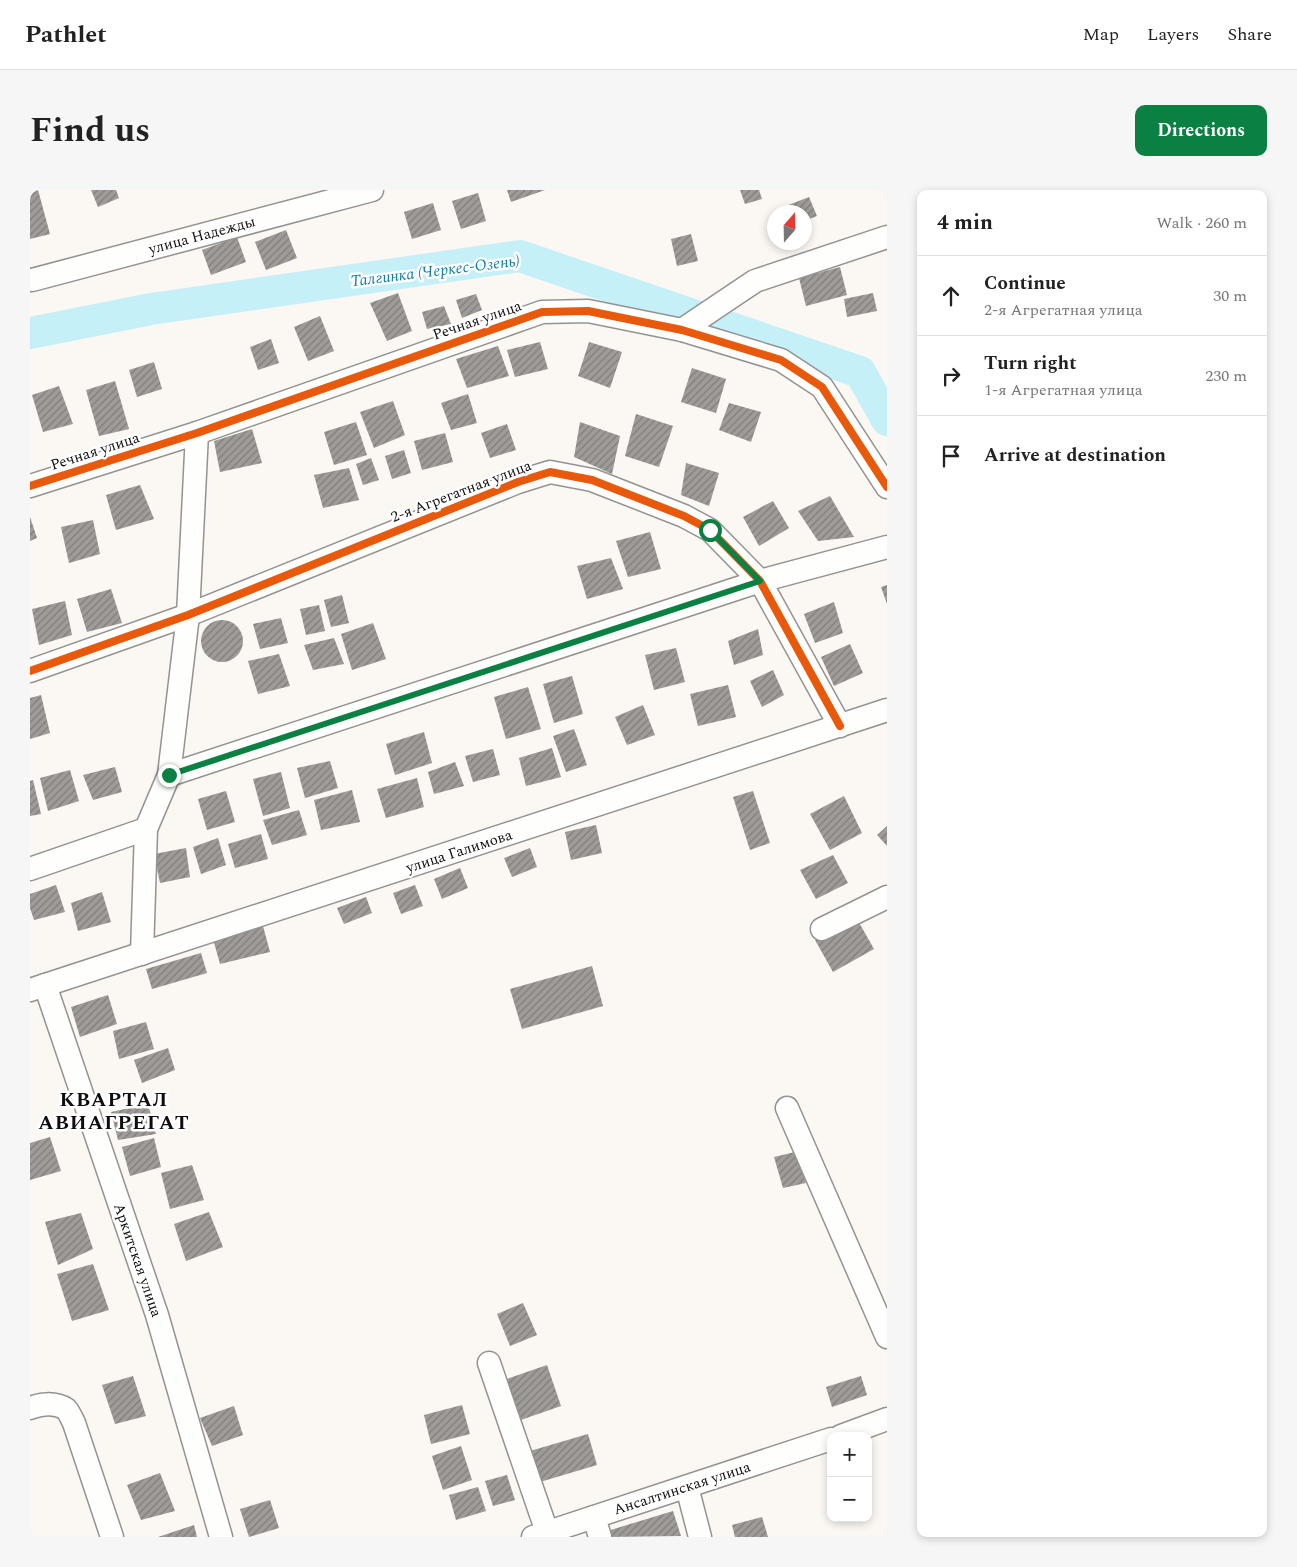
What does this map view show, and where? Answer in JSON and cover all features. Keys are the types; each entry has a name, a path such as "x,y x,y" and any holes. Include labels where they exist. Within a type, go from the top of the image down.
{"street":[{"name":"улица Надежды","path":"32,280 372,190"},
{"path":"682,330 755,281 887,237"},
{"name":"Речная улица","path":"30,486 197,433 542,312 588,311 682,330 781,360 822,387 887,487"},
{"path":"142,954 146,829 169,775 188,615 197,433"},
{"name":"2-я Агрегатная улица","path":"30,671 188,615 518,482 550,472 592,480 684,516 710,530 760,581 840,726"},
{"path":"169,775 760,581 887,547"},
{"name":"улица Галимова","path":"38,988 887,710"},
{"path":"30,868 146,829"},
{"path":"822,929 887,897"},
{"name":"Аркитская улица","path":"38,988 156,1315 221,1537"},
{"path":"787,1108 887,1337"},
{"path":"489,1363 540,1535"},
{"path":"30,1408 38,1405 54,1404 67,1410 74,1423 112,1537"},
{"path":"851,1432 887,1419"},
{"name":"Ансалтинская улица","path":"540,1535 597,1527 687,1486 827,1440"},
{"path":"687,1486 700,1537"}],"building":[{"path":"38,190 50,234 30,239 30,191"},
{"path":"91,190 116,190 119,198 98,207"},
{"path":"507,190 545,190 511,202"},
{"path":"740,190 759,190 762,199 745,204"},
{"path":"478,193 486,221 461,229 452,201"},
{"path":"809,197 817,216 812,218 812,205 789,205"},
{"path":"433,203 441,230 412,239 404,212"},
{"path":"286,230 297,258 266,270 255,242"},
{"path":"691,234 698,261 677,266 671,239"},
{"path":"237,237 246,262 211,275 202,250"},
{"path":"840,267 847,295 806,306 799,278"},
{"path":"398,293 412,331 387,341 370,303"},
{"path":"873,293 877,311 847,317 844,299"},
{"path":"476,294 482,310 462,318 456,300"},
{"path":"444,306 451,324 427,329 422,312"},
{"path":"320,316 334,351 308,361 294,327"},
{"path":"271,339 279,363 258,370 250,347"},
{"path":"540,342 548,369 515,377 507,350"},
{"path":"589,342 622,352 610,388 578,376"},
{"path":"498,346 509,376 467,388 456,359"},
{"path":"154,362 162,389 137,397 129,370"},
{"path":"692,368 726,379 716,413 681,402"},
{"path":"115,381 129,429 99,436 86,390"},
{"path":"59,386 73,424 43,432 32,395"},
{"path":"468,394 477,423 451,430 441,403"},
{"path":"393,401 405,435 374,448 360,412"},
{"path":"729,403 761,412 751,442 719,430"},
{"path":"636,414 673,426 659,467 625,456"},
{"path":"356,422 367,455 334,465 324,432"},
{"path":"580,422 620,436 612,474 574,457"},
{"path":"507,424 516,450 490,458 481,433"},
{"path":"252,429 262,463 220,472 214,441"},
{"path":"445,433 453,462 422,470 414,441"},
{"path":"404,450 411,473 392,479 385,456"},
{"path":"371,458 379,480 363,485 356,464"},
{"path":"686,463 719,473 709,506 681,495"},
{"path":"349,468 359,500 323,508 314,475"},
{"path":"140,485 154,519 116,530 106,495"},
{"path":"830,496 854,537 818,541 798,511"},
{"path":"773,501 789,528 759,546 743,517"},
{"path":"30,517 37,538 30,541"},
{"path":"93,520 100,554 69,563 61,527"},
{"path":"650,532 661,569 628,577 616,541"},
{"path":"611,558 623,589 587,599 577,566"},
{"path":"887,585 887,604 881,587"},
{"path":"111,589 122,623 87,632 77,599"},
{"path":"342,595 349,623 331,627 324,600"},
{"path":"65,601 72,635 39,645 32,609"},
{"path":"834,602 843,633 815,643 804,614"},
{"path":"319,605 325,631 306,635 300,609"},
{"path":"281,618 288,643 260,649 253,624"},
{"path":"226,620 234,623 240,629 243,641 240,653 234,659 218,662 210,659 204,653 201,637 204,629 210,623"},
{"path":"373,623 386,659 352,670 341,634"},
{"path":"758,629 763,655 734,665 728,641"},
{"path":"334,638 344,664 313,670 304,645"},
{"path":"850,644 863,673 834,686 821,657"},
{"path":"676,648 685,682 654,690 645,655"},
{"path":"279,654 290,686 258,694 248,661"},
{"path":"773,670 784,695 762,707 750,681"},
{"path":"572,676 583,714 554,723 543,684"},
{"path":"728,685 736,717 698,726 690,694"},
{"path":"528,687 541,729 506,739 494,697"},
{"path":"41,695 50,733 30,739 30,698"},
{"path":"643,705 655,735 627,745 615,717"},
{"path":"574,729 587,765 566,772 553,736"},
{"path":"424,732 432,763 395,775 386,744"},
{"path":"552,748 561,777 526,786 519,758"},
{"path":"493,749 500,775 473,782 465,756"},
{"path":"330,761 338,788 305,798 297,768"},
{"path":"455,762 464,786 434,794 428,772"},
{"path":"115,767 122,792 93,800 83,775"},
{"path":"70,770 79,801 48,811 40,778"},
{"path":"281,772 290,808 263,816 253,779"},
{"path":"417,778 424,807 386,818 377,789"},
{"path":"33,780 41,814 30,816 30,781"},
{"path":"352,790 360,822 321,830 314,800"},
{"path":"226,791 235,822 207,830 198,799"},
{"path":"753,791 770,843 750,850 733,797"},
{"path":"844,796 862,833 830,850 810,814"},
{"path":"299,810 307,835 272,845 263,820"},
{"path":"596,825 602,853 571,860 565,832"},
{"path":"887,826 887,846 877,835"},
{"path":"261,834 268,859 235,868 228,844"},
{"path":"218,838 226,865 201,874 193,847"},
{"path":"186,848 190,877 160,883 154,854"},
{"path":"530,848 537,867 512,877 504,858"},
{"path":"833,855 848,883 816,899 800,870"},
{"path":"460,868 468,888 442,899 434,879"},
{"path":"56,885 65,912 34,920 30,908 30,894"},
{"path":"415,885 423,906 401,914 393,893"},
{"path":"102,892 111,922 78,931 71,903"},
{"path":"366,897 372,913 344,924 337,908"},
{"path":"857,919 874,949 833,972 815,940"},
{"path":"263,926 270,952 220,964 213,939"},
{"path":"201,953 207,973 152,989 146,969"},
{"path":"592,966 603,1006 522,1029 510,989"},
{"path":"108,995 117,1024 80,1037 71,1007"},
{"path":"146,1022 154,1049 119,1059 113,1031"},
{"path":"168,1048 175,1070 142,1083 134,1060"},
{"path":"148,1104 156,1134 118,1140 111,1112"},
{"path":"50,1137 61,1171 30,1180 30,1143"},
{"path":"154,1138 161,1167 130,1176 122,1147"},
{"path":"795,1152 806,1183 783,1188 774,1157"},
{"path":"192,1165 204,1200 170,1209 161,1173"},
{"path":"209,1212 223,1247 186,1261 174,1224"},
{"path":"81,1213 93,1249 58,1265 45,1222"},
{"path":"93,1264 109,1310 72,1321 57,1274"},
{"path":"523,1303 537,1335 510,1346 497,1314"},
{"path":"547,1365 561,1406 518,1421 504,1380"},
{"path":"133,1376 146,1416 115,1424 102,1385"},
{"path":"861,1376 867,1395 832,1407 826,1387"},
{"path":"462,1405 470,1434 431,1444 424,1415"},
{"path":"234,1406 243,1435 212,1446 200,1418"},
{"path":"588,1434 597,1465 540,1482 530,1451"},
{"path":"461,1446 472,1480 443,1490 432,1456"},
{"path":"160,1473 175,1511 141,1520 127,1485"},
{"path":"507,1475 515,1500 493,1506 485,1481"},
{"path":"478,1487 486,1511 456,1520 449,1495"},
{"path":"270,1500 279,1528 249,1537 240,1509"},
{"path":"673,1511 681,1536 606,1537 604,1532"},
{"path":"762,1517 768,1537 735,1537 732,1525"},
{"path":"194,1525 197,1537 158,1537"}],"waterway":[{"name":"Талгинка (Черкес-Озень)","path":"30,333 151,309 520,256 860,372 887,420"}],"cycle path":[{"path":"30,486 197,433 542,312 588,311 682,330 781,360 822,387 887,487"},
{"path":"30,671 188,615 518,482 550,472 592,480 684,516 710,530 760,581 840,726"}],"district":[{"name":"КВАРТАЛ АВИАГРЕГАТ","path":"114,1110"}],"route":[{"path":"169,775 760,581 710,530"}]}
